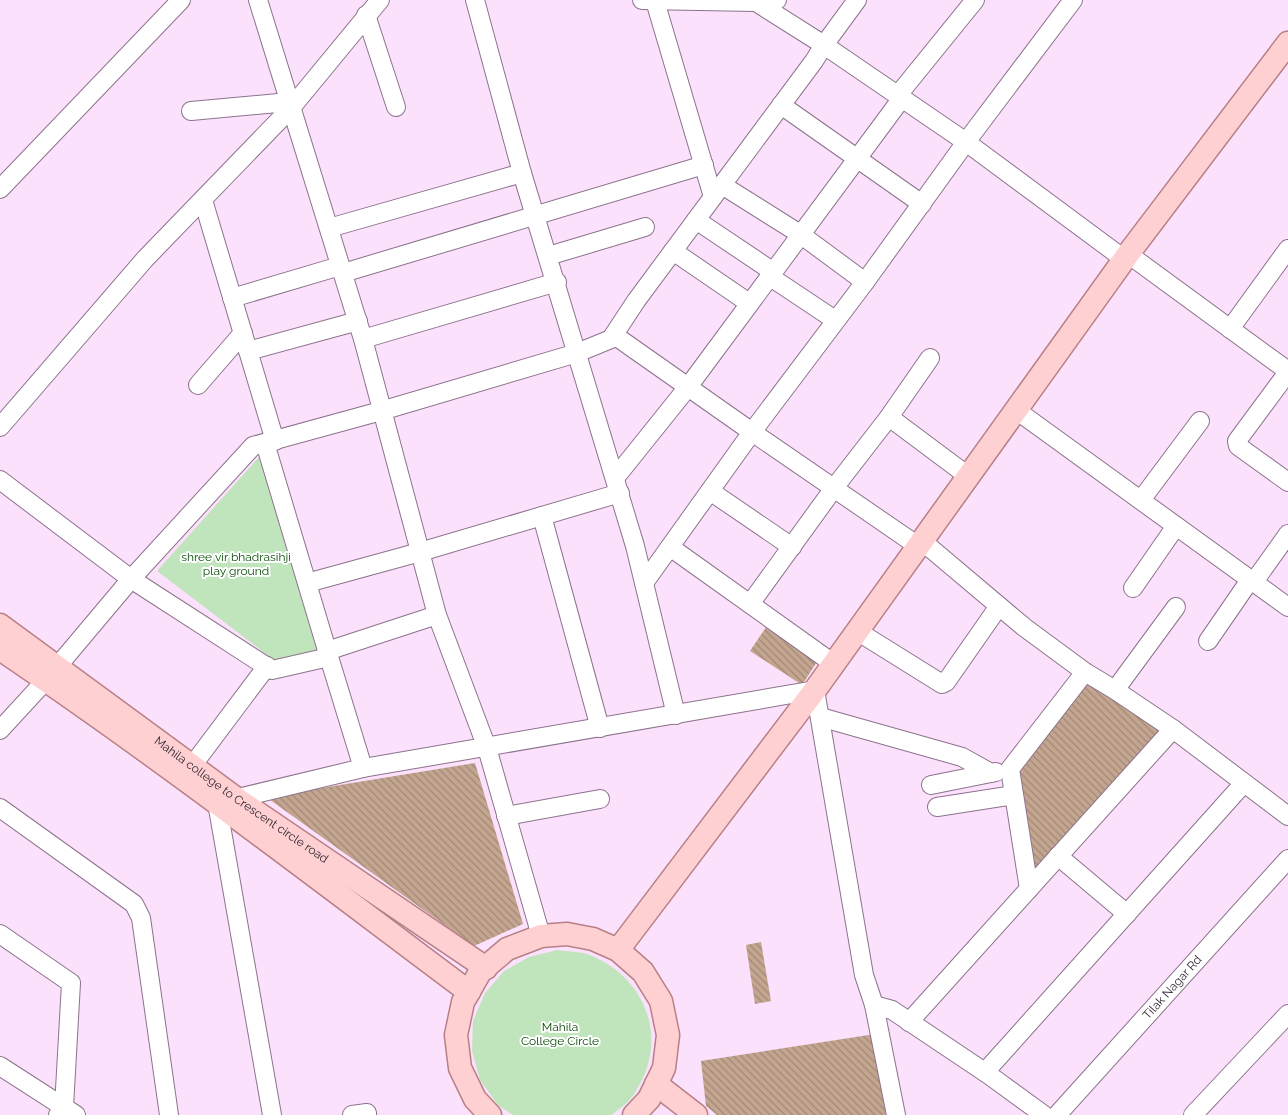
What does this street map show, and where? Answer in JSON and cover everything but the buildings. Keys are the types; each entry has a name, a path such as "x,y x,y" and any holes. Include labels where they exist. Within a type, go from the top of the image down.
{"main road":[{"path":"618,950 815,690 1126,256 1288,43"},
{"name":"Mahila college to Crescent circle road","path":"0,625 51,673 227,801 469,992"},
{"name":"Mahila college to Crescent circle road","path":"0,649 51,673 192,766 227,801 486,968"},
{"path":"490,1115 475,1099 460,1068 456,1035 463,1002 480,972 508,949 541,936 567,934 594,939 618,950 643,972 661,1001 668,1035 664,1068 642,1112"},
{"path":"656,1084 696,1115"}],"street":[{"path":"0,189 181,0"},
{"path":"258,0 363,338 381,411 438,616 486,748 541,936"},
{"path":"0,427 145,259 203,200 290,105 380,0"},
{"path":"475,0 522,173 635,546 676,715"},
{"path":"778,0 756,2 649,0 704,165 718,191 800,234 865,282"},
{"path":"0,730 130,579 253,446 381,411 578,353 611,339 673,251 857,0"},
{"path":"307,583 542,516 617,486 749,303 858,158 900,97 974,0"},
{"path":"644,583 752,432 1073,0"},
{"path":"756,2 824,45 966,142 1288,372 1237,441 1238,446 1288,482"},
{"path":"366,15 396,107"},
{"path":"191,112 290,105"},
{"path":"781,105 922,204"},
{"path":"232,298 535,216 704,165"},
{"path":"329,228 522,173"},
{"path":"203,200 248,351 307,583 363,768"},
{"path":"696,220 835,320"},
{"path":"548,256 645,227"},
{"path":"1230,329 1288,249"},
{"path":"673,251 749,303"},
{"path":"363,338 556,282"},
{"path":"248,351 358,321"},
{"path":"198,385 243,334"},
{"path":"614,335 834,488 920,543 1024,627 1085,672 1173,729 1288,816"},
{"path":"750,604 834,488 889,417 930,358"},
{"path":"1016,410 1288,607"},
{"path":"889,417 968,476"},
{"path":"1141,500 1200,421"},
{"path":"0,480 130,579 272,670 328,654 438,616"},
{"path":"710,491 792,547"},
{"path":"542,516 600,728"},
{"path":"1133,588 1176,526"},
{"path":"1208,640 1288,534"},
{"path":"670,547 834,664"},
{"path":"858,631 939,684 944,684 999,606"},
{"path":"1114,690 1176,607"},
{"path":"192,766 267,666"},
{"path":"931,785 1010,769 1085,672"},
{"path":"272,1115 227,801 363,768 815,690 864,975 874,1005 896,1115"},
{"path":"820,717 962,758 991,773"},
{"path":"909,1022 1173,729"},
{"path":"1010,769 1029,889"},
{"path":"985,1072 1244,783"},
{"path":"937,807 1014,795"},
{"path":"506,816 600,799"},
{"path":"0,808 134,904 138,909 141,918 169,1115"},
{"path":"1058,856 1127,914"},
{"name":"Tilak Nagar Rd","path":"1057,1115 1288,859"},
{"path":"0,934 70,983 66,1112"},
{"path":"874,1005 892,1010 985,1072 1044,1115"},
{"path":"1193,1115 1288,1014"},
{"path":"0,1066 66,1112"}],"green space":[{"name":"shree vir bhadrasihji play ground","path":"260,456 320,652 274,660 157,571"},
{"name":"Mahila College Circle","path":"557,950 584,953 606,963 622,975 635,990 645,1007 650,1025 651,1045 648,1064 633,1096 612,1115 513,1115 498,1105 480,1080 472,1051 473,1021 485,993 504,971 529,957"}]}
